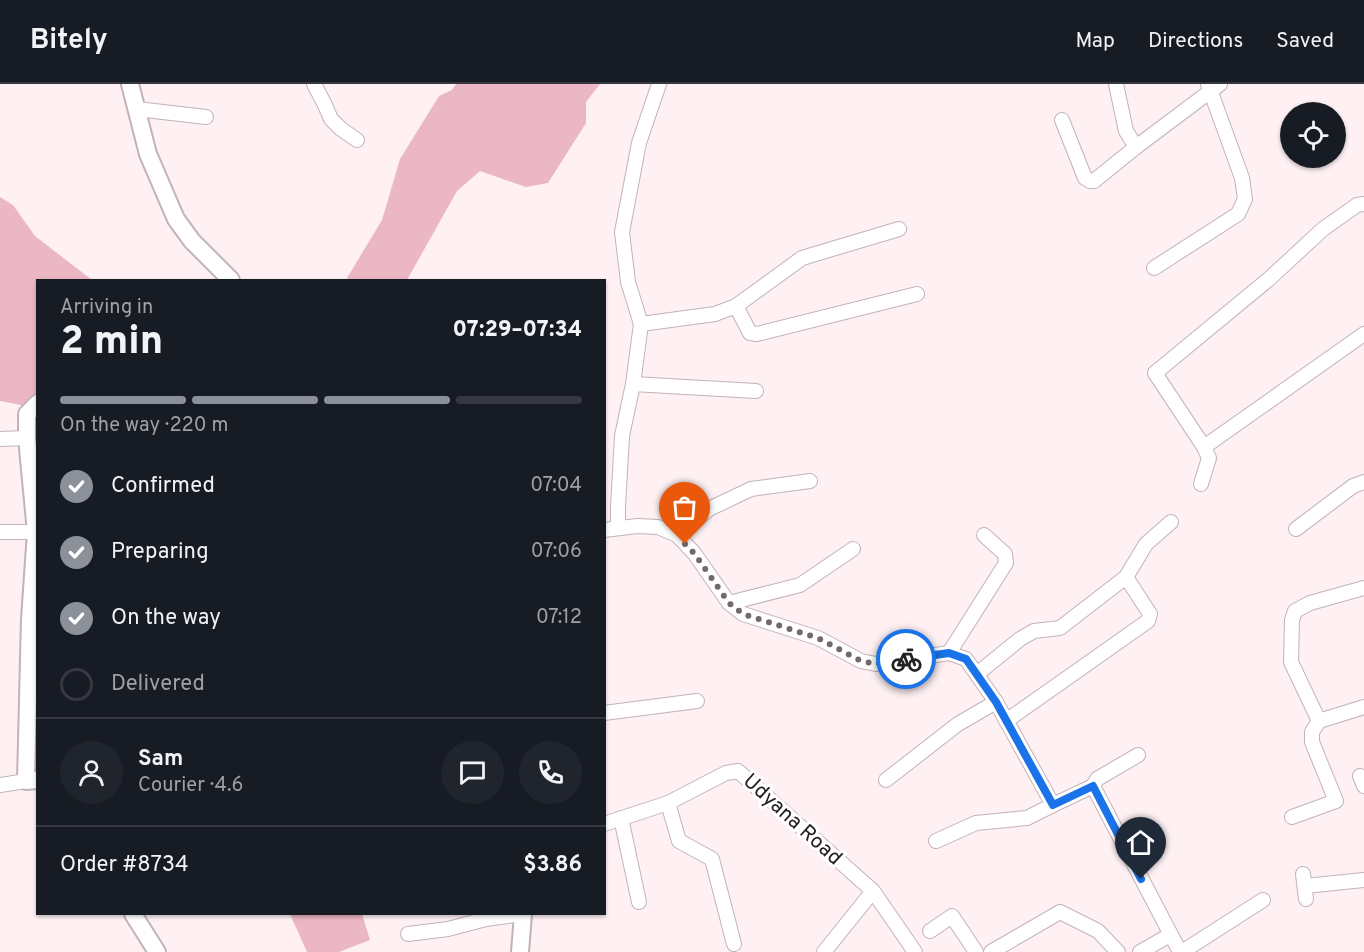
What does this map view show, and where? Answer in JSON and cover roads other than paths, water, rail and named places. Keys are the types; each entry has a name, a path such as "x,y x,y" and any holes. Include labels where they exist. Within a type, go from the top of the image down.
{"street":[{"path":"130,84 148,154 176,219 192,241 230,279"},
{"path":"314,84 331,119 357,140"},
{"path":"659,84 639,143 622,232 628,282 640,324 633,384 622,436 618,506 611,529 658,526 676,535 694,553 729,603 743,614 818,638 861,661 876,664 949,653 966,659 996,702 1053,805"},
{"path":"1116,84 1126,131 1136,147"},
{"path":"1062,120 1086,178 1094,181 1213,86 1242,178 1245,199 1238,214 1154,267"},
{"path":"136,109 206,117"},
{"path":"1201,484 1209,458 1155,373 1269,279 1323,229 1357,205 1364,204"},
{"path":"640,324 715,314 736,306 802,258 899,229"},
{"path":"736,306 750,333 757,334 917,294"},
{"path":"1204,447 1364,334"},
{"path":"633,384 756,391"},
{"path":"0,784 32,781 36,532 27,438 27,414 36,405"},
{"path":"0,439 27,438"},
{"path":"676,535 709,509 751,489 810,481"},
{"path":"1296,529 1353,486 1364,482"},
{"path":"977,675 1020,639 1034,631 1060,628 1126,577 1146,544 1171,522"},
{"path":"0,532 36,532"},
{"path":"949,653 1006,563 1005,554 984,535"},
{"path":"729,603 800,585 853,549"},
{"path":"1006,722 1148,621 1150,614 1126,577"},
{"path":"1319,721 1291,662 1292,620 1295,611 1310,603 1364,588"},
{"path":"606,713 697,701"},
{"path":"886,780 958,724 996,702"},
{"path":"1292,817 1336,801 1312,742 1312,732 1319,721 1364,707"},
{"path":"936,841 976,823 1027,818 1093,786 1097,779 1138,755"},
{"name":"Udyana Road","path":"606,823 668,803 726,773 738,771 873,891 915,952"},
{"path":"1093,786 1181,952 1263,900"},
{"path":"668,803 679,841 712,859 734,944"},
{"path":"621,818 639,902"},
{"path":"1305,886 1364,880"},
{"path":"824,952 873,891"},
{"path":"991,952 1060,912 1098,931 1118,952"},
{"path":"134,915 157,952"},
{"path":"408,934 448,929 486,919 516,915"},
{"path":"520,952 523,915"},
{"path":"930,931 952,916 976,952"},
{"path":"1140,952 1170,935"}]}
